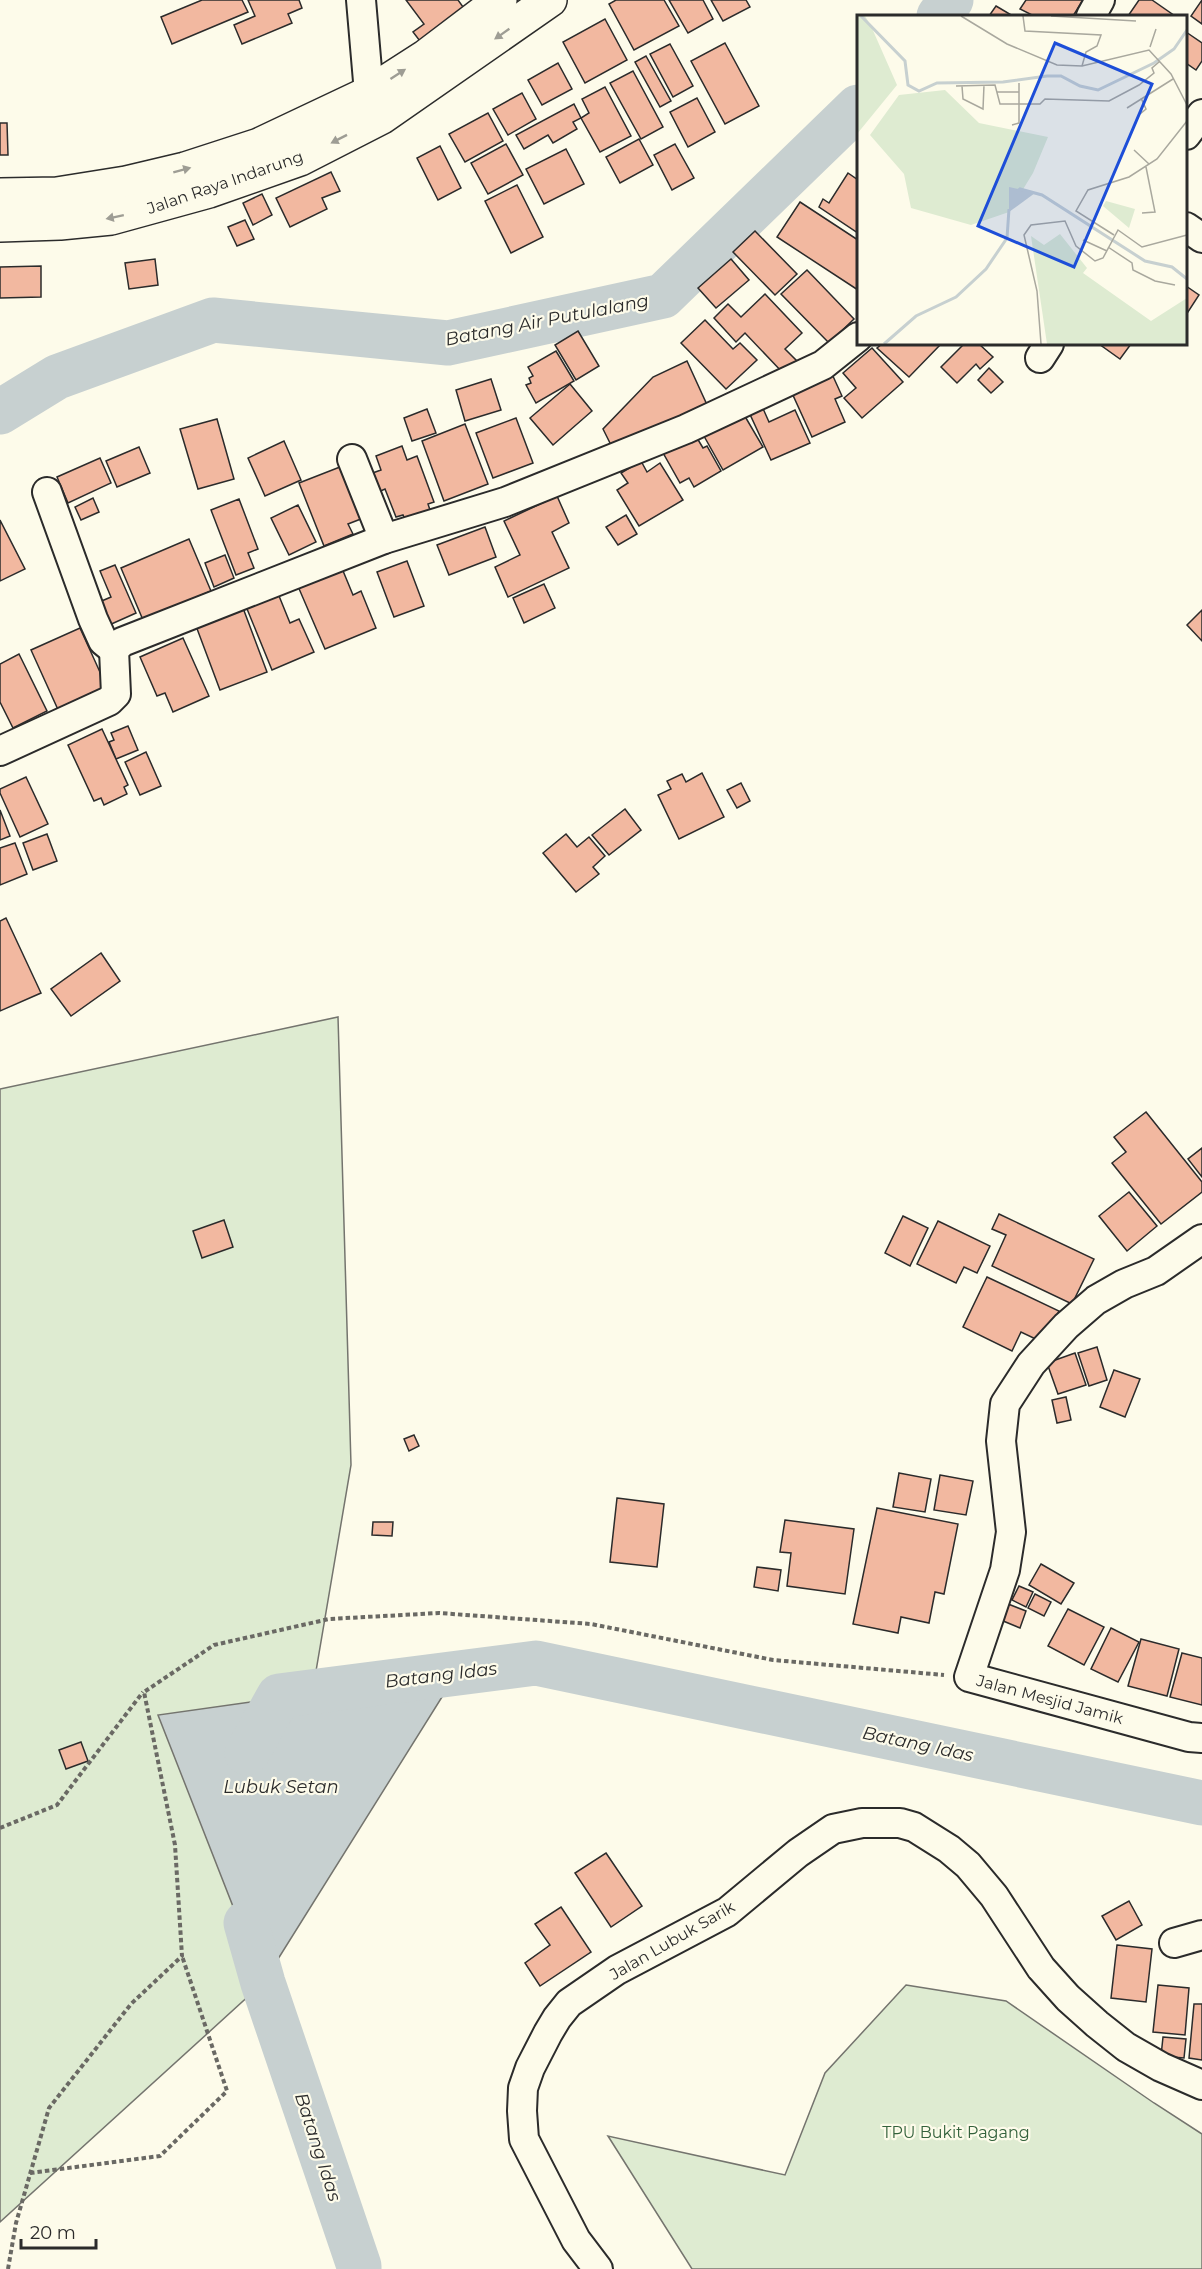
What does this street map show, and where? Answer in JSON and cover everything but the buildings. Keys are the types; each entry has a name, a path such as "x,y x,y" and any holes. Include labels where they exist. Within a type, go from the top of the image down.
{"highway":[{"name":"Jalan Raya Indarung","path":"0,195 57,194 126,183 185,170 376,105 425,57 500,0"},
{"name":"Jalan Raya Indarung","path":"0,225 111,218 209,191 300,159 376,105 550,0"}],"street":[{"path":"361,0 376,105"},
{"path":"1092,15 1100,0"},
{"path":"1187,133 1202,114"},
{"path":"1187,228 1202,238"},
{"path":"114,650 137,635 384,539 505,502 686,429 823,365 857,338"},
{"path":"352,459 384,539"},
{"path":"0,751 109,701 116,694 114,650 103,641 93,619 47,492"},
{"name":"Jalan Mesjid Jamik","path":"1202,1239 1156,1271 1124,1284 1096,1300 1066,1326 1031,1364 1005,1404 1001,1441 1011,1532 1005,1570 969,1677 1189,1737 1202,1738"},
{"name":"Jalan Lubuk Sarik","path":"598,2269 576,2240 524,2139 523,2088 530,2068 548,2033 569,2003 617,1970 728,1912 798,1853 833,1829 861,1823 900,1823 914,1827 950,1849 968,1865 994,1896 1041,1968 1068,1998 1126,2047 1161,2067 1202,2085"},
{"path":"1173,1943 1202,1935"}],"path":[{"path":"0,1828 57,1805 144,1692 214,1645 329,1620 439,1613 591,1624 773,1660 969,1677"},
{"path":"30,2173 160,2156 227,2091 182,1956 175,1845 144,1692"},
{"path":"8,2269 16,2223 49,2108 131,2004 182,1956"}],"green space":[{"path":"338,1017 351,1465 263,1983 0,2222 0,1089"},
{"name":"TPU Bukit Pagang","path":"906,1985 1006,2001 1202,2134 1202,2269 692,2269 608,2136 785,2175 825,2073"}],"water":[{"name":"Lubuk Setan","path":"457,1673 263,1983 158,1715"}],"waterway":[{"name":"Batang Air Putulalang","path":"940,15 951,0"},
{"name":"Batang Air Putulalang","path":"0,412 57,377 213,320 448,343 663,296 857,108"},
{"name":"Batang Idas","path":"247,1753 279,1696 536,1663 1202,1803"},
{"name":"Batang Idas","path":"246,1923 263,1983 359,2269"}]}
